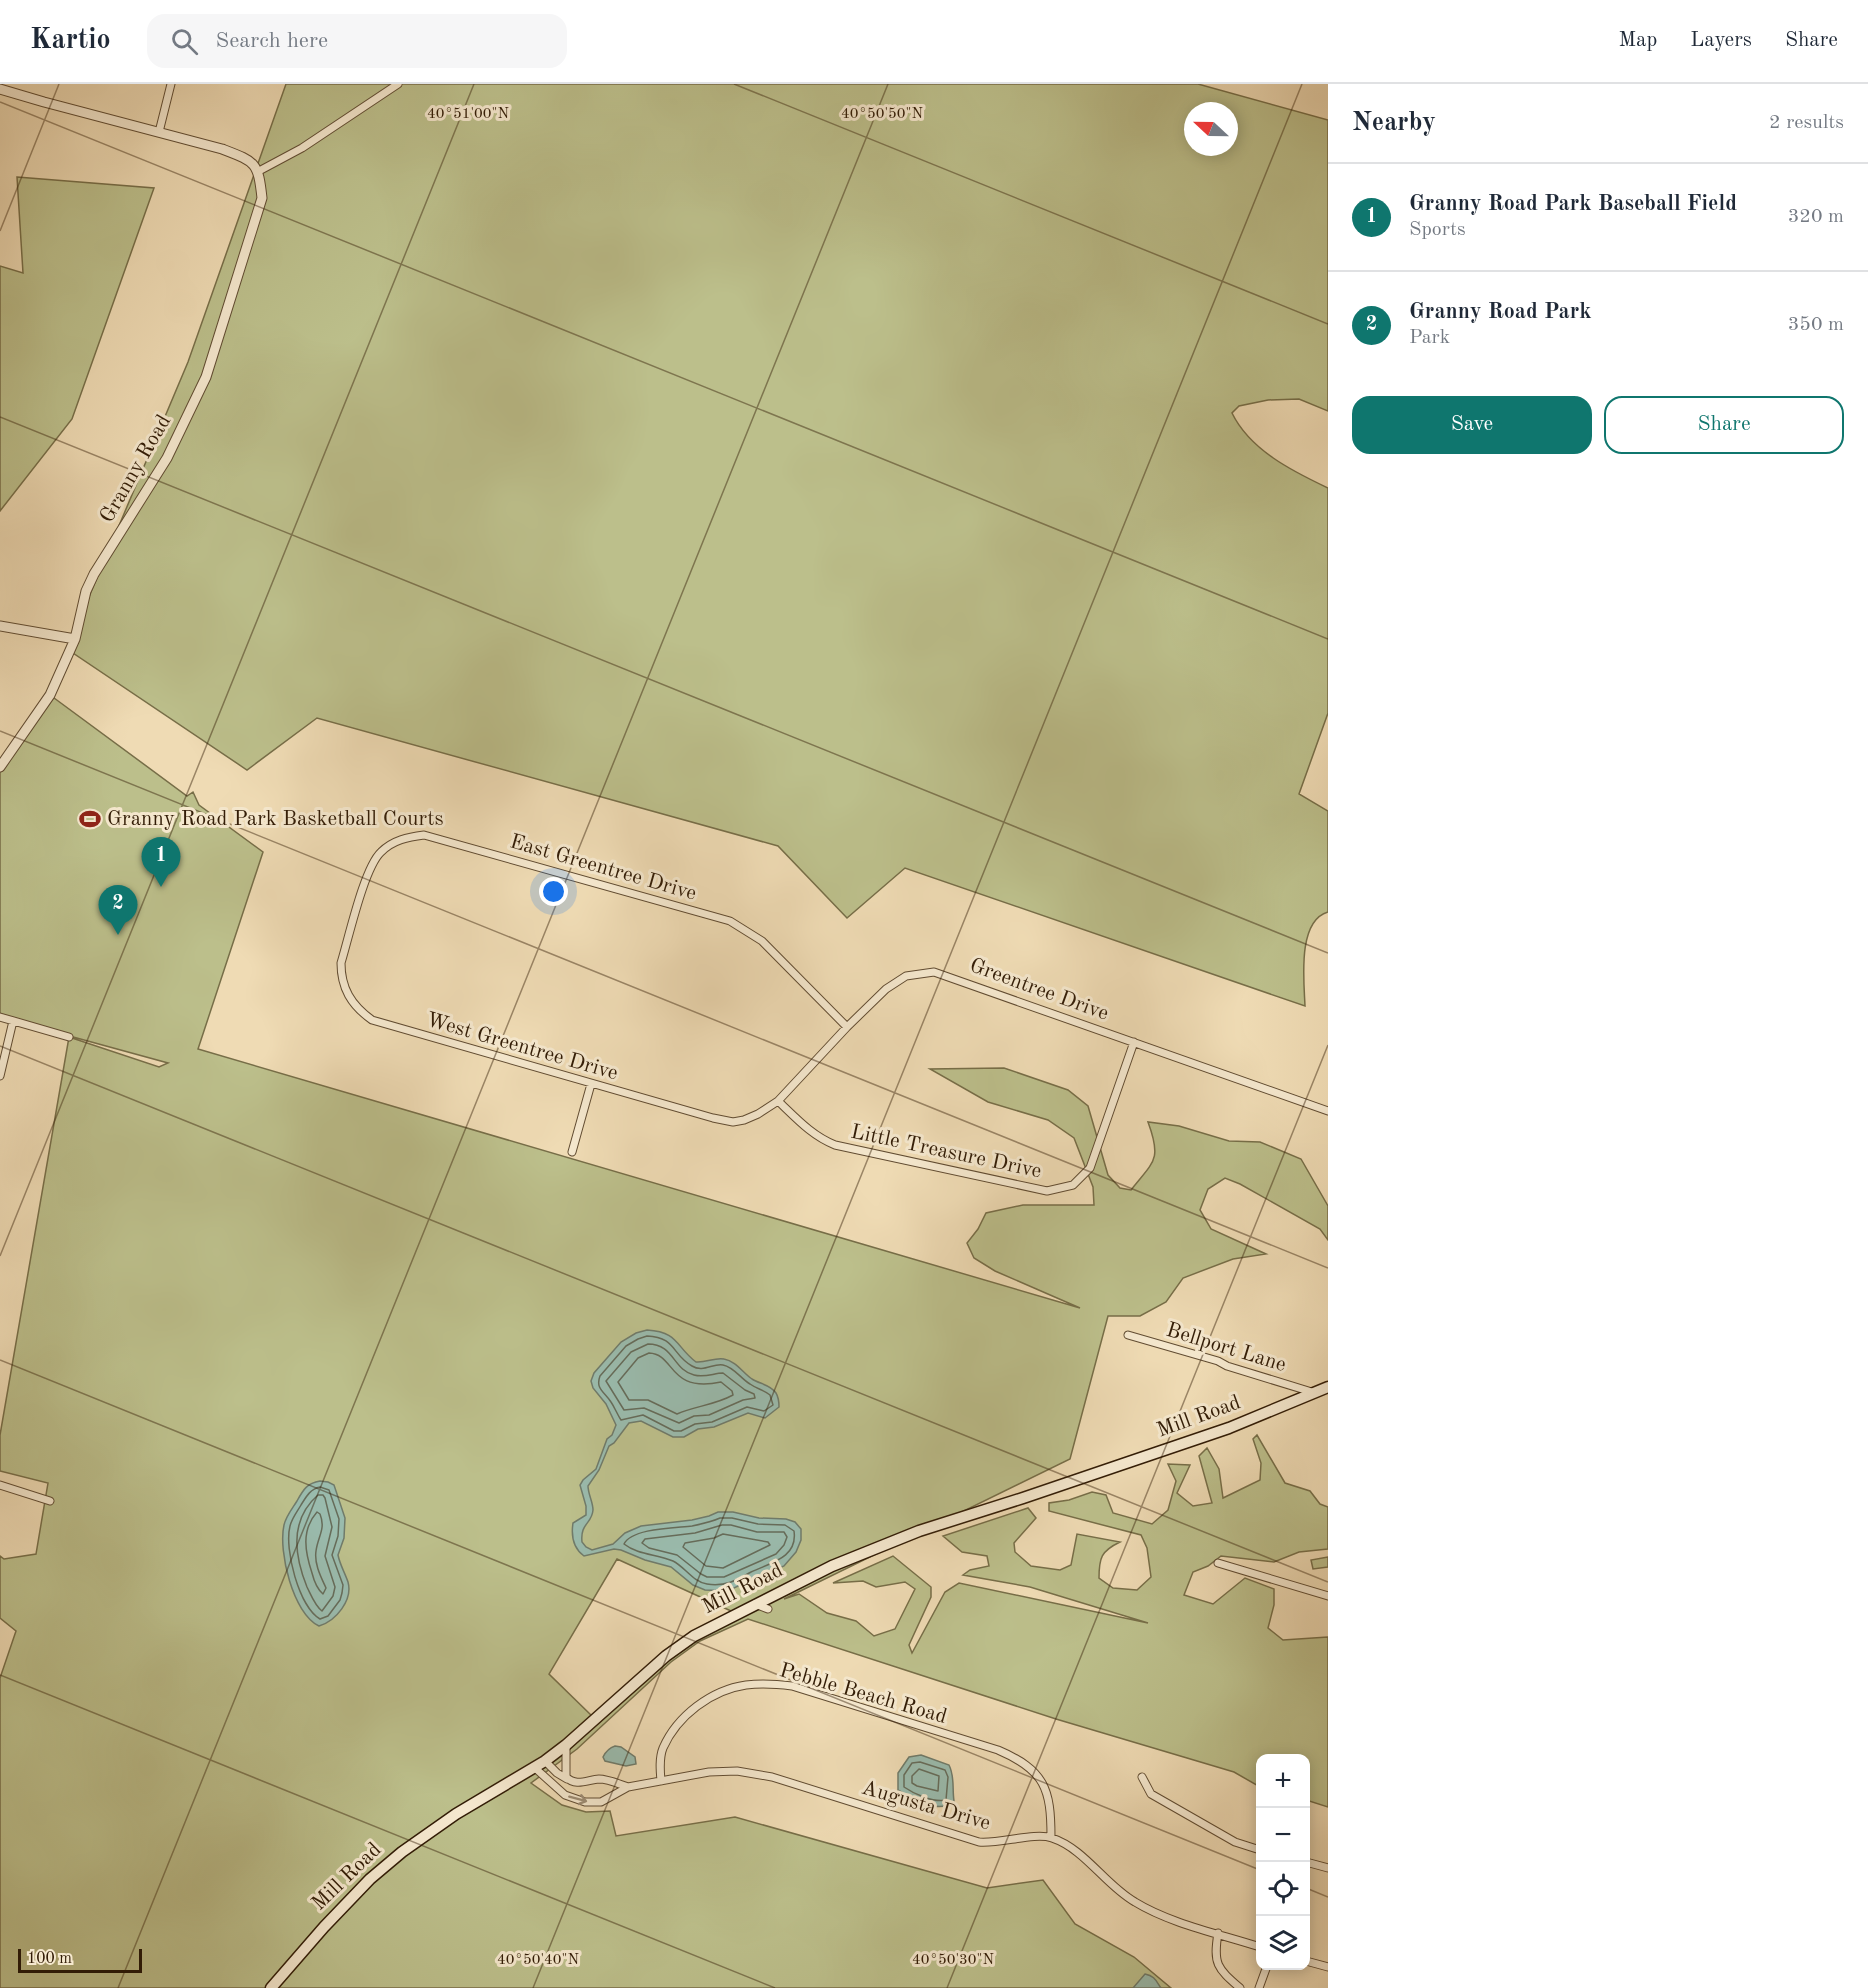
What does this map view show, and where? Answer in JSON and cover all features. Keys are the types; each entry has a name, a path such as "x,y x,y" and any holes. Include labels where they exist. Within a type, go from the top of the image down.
{"main road":[{"name":"Mill Road","path":"271,1988 370,1879 402,1852 456,1814 545,1761 666,1656 694,1636 832,1566 919,1531 1229,1428 1328,1387"}],"street":[{"path":"159,132 171,84"},
{"path":"0,88 44,102 222,149 245,158 259,171 302,148 398,84"},
{"name":"Granny Road","path":"0,767 50,695 75,639 86,591 94,574 167,458 206,377 262,198 259,171"},
{"path":"0,626 75,639"},
{"name":"East Greentree Drive","path":"356,912 369,870 380,852 401,839 424,835 433,836 730,921 762,941 847,1027"},
{"name":"West Greentree Drive","path":"356,912 341,963 341,975 345,992 354,1004 372,1020 591,1084 733,1122 758,1114 778,1101"},
{"name":"Greentree Drive","path":"778,1101 847,1027 894,982 906,976 934,972 1328,1111"},
{"path":"0,1017 69,1037"},
{"path":"0,1076 13,1021"},
{"name":"Little Treasure Drive","path":"778,1101 822,1140 835,1145 1047,1191 1073,1185 1089,1168 1134,1042"},
{"path":"572,1152 591,1084"},
{"name":"Bellport Lane","path":"1128,1335 1218,1361 1227,1366 1315,1393"},
{"path":"0,1485 50,1501"},
{"path":"1218,1563 1328,1596"},
{"path":"755,1604 768,1609"},
{"name":"Pebble Beach Road","path":"661,1781 662,1750 672,1732 692,1709 716,1694 743,1685 768,1683 784,1685 1012,1756 1032,1770 1044,1786 1051,1805 1051,1837"},
{"path":"566,1745 566,1777 570,1780"},
{"path":"545,1761 557,1773 570,1780"},
{"name":"Augusta Drive","path":"535,1768 565,1795 585,1802 601,1802 628,1787 709,1772 737,1771 772,1777 979,1842 994,1843 1033,1836 1051,1837"},
{"path":"1142,1777 1151,1794 1234,1842 1256,1849"},
{"name":"Augusta Drive","path":"570,1780 579,1783 601,1779 628,1787"},
{"path":"1051,1837 1077,1852 1133,1902 1157,1914 1256,1946"},
{"path":"1310,1863 1328,1868"},
{"path":"1218,1933 1214,1955 1218,1966 1240,1988"},
{"path":"1310,1962 1328,1967"},
{"path":"1259,1988 1265,1970"}],"green space":[{"path":"286,84 1198,84 1328,120 1328,411 1299,399 1268,400 1239,406 1232,413 1240,426 1261,449 1287,467 1328,488 1328,713 1299,794 1328,811 1328,912 1318,918 1311,927 1307,939 1304,953 1305,1006 905,868 847,918 778,846 317,718 247,770 67,649 188,362"},
{"path":"17,177 154,188 72,419 0,511 0,266 23,273"},
{"path":"50,695 187,796 193,792 199,805 263,852 198,1049 1080,1308 995,1271 974,1258 967,1243 978,1229 986,1213 1023,1205 1094,1205 1093,1187 1074,1138 1048,1120 988,1102 930,1069 1004,1068 1068,1090 1088,1106 1108,1175 1120,1188 1131,1190 1153,1159 1154,1145 1148,1122 1179,1126 1229,1141 1260,1142 1301,1159 1328,1206 1328,1240 1320,1229 1240,1184 1225,1178 1208,1189 1200,1210 1211,1229 1266,1254 1233,1259 1183,1278 1166,1302 1140,1316 1108,1316 1070,1459 784,1599 799,1594 827,1613 856,1621 874,1636 895,1629 915,1589 905,1582 876,1587 863,1581 833,1583 893,1556 931,1587 931,1597 909,1645 912,1653 945,1592 959,1583 1148,1623 1030,1587 963,1575 970,1570 989,1566 987,1556 962,1552 943,1536 1028,1508 1036,1518 1014,1543 1015,1552 1031,1566 1060,1570 1071,1565 1077,1534 1120,1542 1102,1556 1099,1578 1113,1588 1137,1590 1151,1577 1147,1548 1141,1535 1049,1511 1049,1503 1069,1500 1092,1492 1106,1495 1113,1513 1152,1524 1168,1510 1176,1481 1168,1464 1190,1465 1177,1493 1193,1506 1212,1503 1199,1456 1207,1448 1219,1469 1223,1498 1260,1480 1261,1463 1253,1439 1257,1435 1285,1483 1310,1491 1320,1504 1328,1507 1328,1549 1299,1552 1274,1562 1221,1556 1208,1566 1193,1572 1184,1595 1213,1604 1245,1578 1274,1589 1274,1605 1268,1628 1283,1640 1328,1637 1328,1807 1310,1801 1310,1754 1256,1754 1256,1785 1234,1772 1056,1719 748,1619 700,1641 671,1662 577,1749 531,1783 562,1805 586,1812 610,1811 616,1836 735,1817 987,1888 1043,1880 1075,1924 1134,1957 1171,1988 0,1988 0,1678 16,1631 0,1618 0,1556 4,1559 36,1554 48,1483 0,1471 0,1435 69,1037 159,1067 168,1063 0,1017 0,768","holes":["617,1559 731,1611 592,1716 549,1674"]},
{"path":"1328,1557 1328,1567 1313,1569 1311,1560"}],"water":[{"path":"647,1330 657,1331 671,1337 696,1362 721,1359 732,1362 752,1379 774,1390 779,1407 765,1418 748,1413 714,1427 698,1429 684,1437 673,1437 641,1421 629,1423 614,1443 609,1446 599,1470 588,1486 593,1510 591,1518 584,1527 582,1542 592,1550 613,1544 625,1533 641,1526 692,1520 718,1512 733,1512 795,1522 801,1529 801,1540 796,1552 784,1566 727,1591 705,1590 693,1585 671,1567 621,1550 614,1549 584,1556 577,1549 574,1541 573,1523 586,1515 580,1485 596,1469 607,1439 612,1435 616,1425 591,1381 594,1373 621,1342 636,1333"},
{"path":"320,1481 334,1485 345,1518 344,1538 338,1555 349,1589 342,1609 331,1620 319,1626 302,1609 289,1581 283,1550 283,1536 286,1519 301,1494 309,1485"},
{"path":"615,1746 621,1747 635,1757 636,1764 626,1766 605,1761 603,1757 605,1753"},
{"path":"921,1755 949,1765 953,1778 954,1801 948,1805 926,1804 898,1790 898,1773 909,1757"},
{"path":"1145,1974 1153,1977 1161,1988 1133,1988"}],"place":[{"name":"Granny Road Park Basketball Courts","path":"90,819"},
{"name":"Granny Road Park Baseball Field","path":"161,887"},
{"name":"Granny Road Park","path":"118,935"}]}
